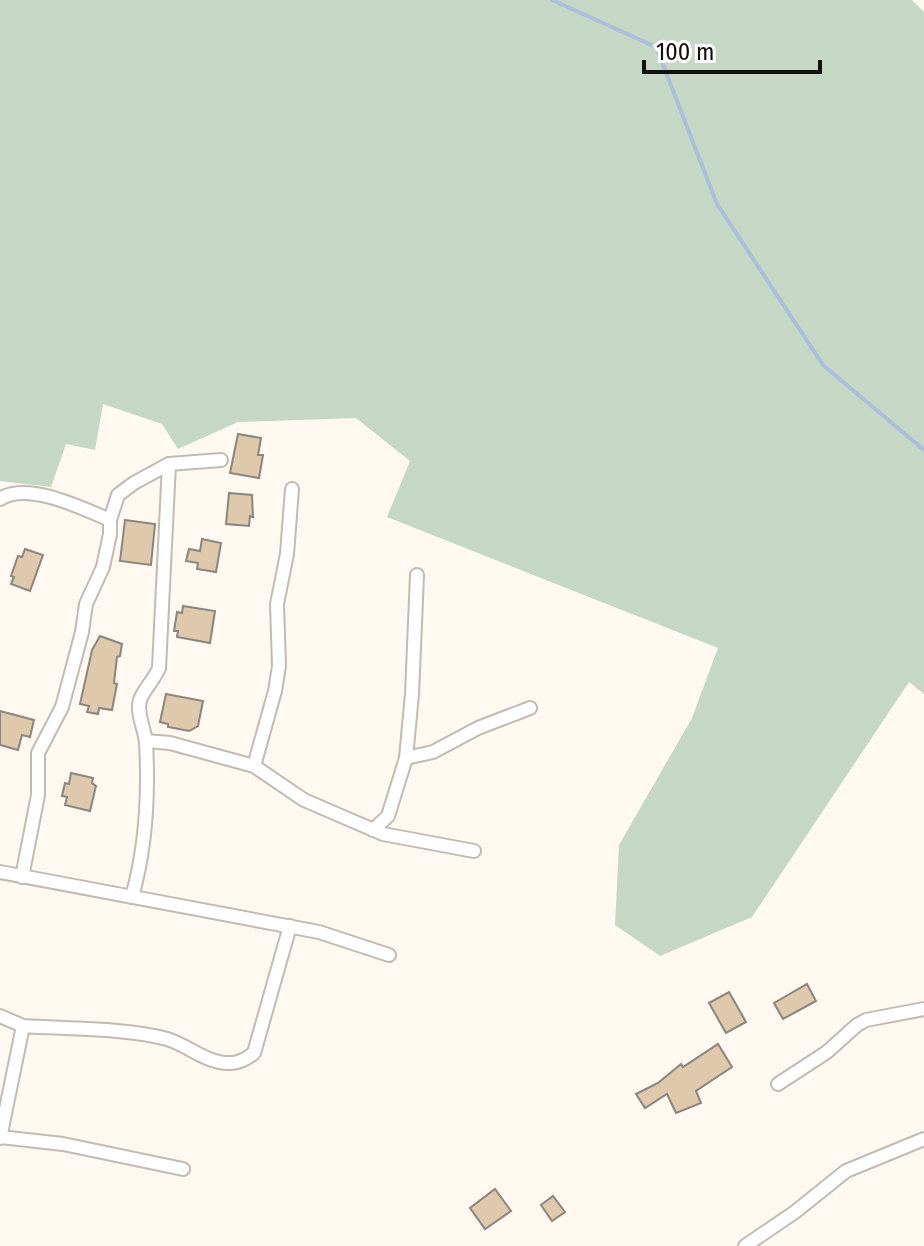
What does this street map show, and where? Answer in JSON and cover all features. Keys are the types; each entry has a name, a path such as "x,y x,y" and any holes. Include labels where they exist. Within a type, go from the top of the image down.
{"street":[{"path":"22,877 38,795 38,753 62,707 82,632 86,604 103,567 110,520 118,495 169,464 221,460"},
{"path":"132,897 144,841 146,741 139,705 159,668 169,464"},
{"path":"254,766 279,666 277,604 287,554 292,489"},
{"path":"0,499 20,491 38,494 110,520"},
{"path":"373,830 388,816 406,758 417,575"},
{"path":"406,758 442,748 478,728 530,708"},
{"path":"146,741 170,743 254,766 304,800 391,837 474,851"},
{"path":"0,872 319,932 389,955"},
{"path":"0,1016 23,1026 145,1035 169,1040 218,1062 232,1064 245,1060 254,1053 290,926"},
{"path":"778,1084 827,1052 866,1020 924,1007 924,995"},
{"path":"23,1026 0,1137 63,1144 183,1169"},
{"path":"745,1246 795,1212 846,1171 924,1139"}],"green space":[{"path":"0,0 912,0 924,12 924,694 909,682 752,917 660,956 615,925 619,845 692,718 718,648 387,517 410,461 356,418 238,422 178,449 162,424 103,404 95,450 66,444 51,487 0,481"}],"building":[{"path":"238,434 261,438 258,455 263,455 259,478 230,473"},
{"path":"229,493 252,495 253,517 250,516 249,526 226,524"},
{"path":"125,520 155,524 151,565 120,561"},
{"path":"202,539 221,543 216,572 197,569 198,563 186,561 189,549 200,551"},
{"path":"25,549 43,555 30,591 11,584 18,556 22,557"},
{"path":"183,606 215,611 210,643 177,637 178,631 174,631 177,612 182,613"},
{"path":"100,636 122,644 120,656 117,657 114,683 117,684 112,710 99,708 98,714 87,712 89,706 80,704 92,650"},
{"path":"166,694 203,701 198,726 189,731 168,727 168,724 160,722"},
{"path":"0,711 34,720 30,737 22,735 18,750 0,745"},
{"path":"71,773 93,778 92,783 96,786 90,811 65,805 67,797 62,796"},
{"path":"807,984 816,1001 783,1019 774,1003"},
{"path":"729,992 746,1022 726,1033 709,1003"},
{"path":"718,1044 732,1067 696,1091 701,1103 676,1113 667,1094 645,1108 636,1094"},
{"path":"495,1189 511,1211 485,1229 470,1208"},
{"path":"553,1196 565,1212 552,1221 541,1205"}],"waterway":[{"path":"552,0 656,47 717,204 823,365 924,450"}]}
